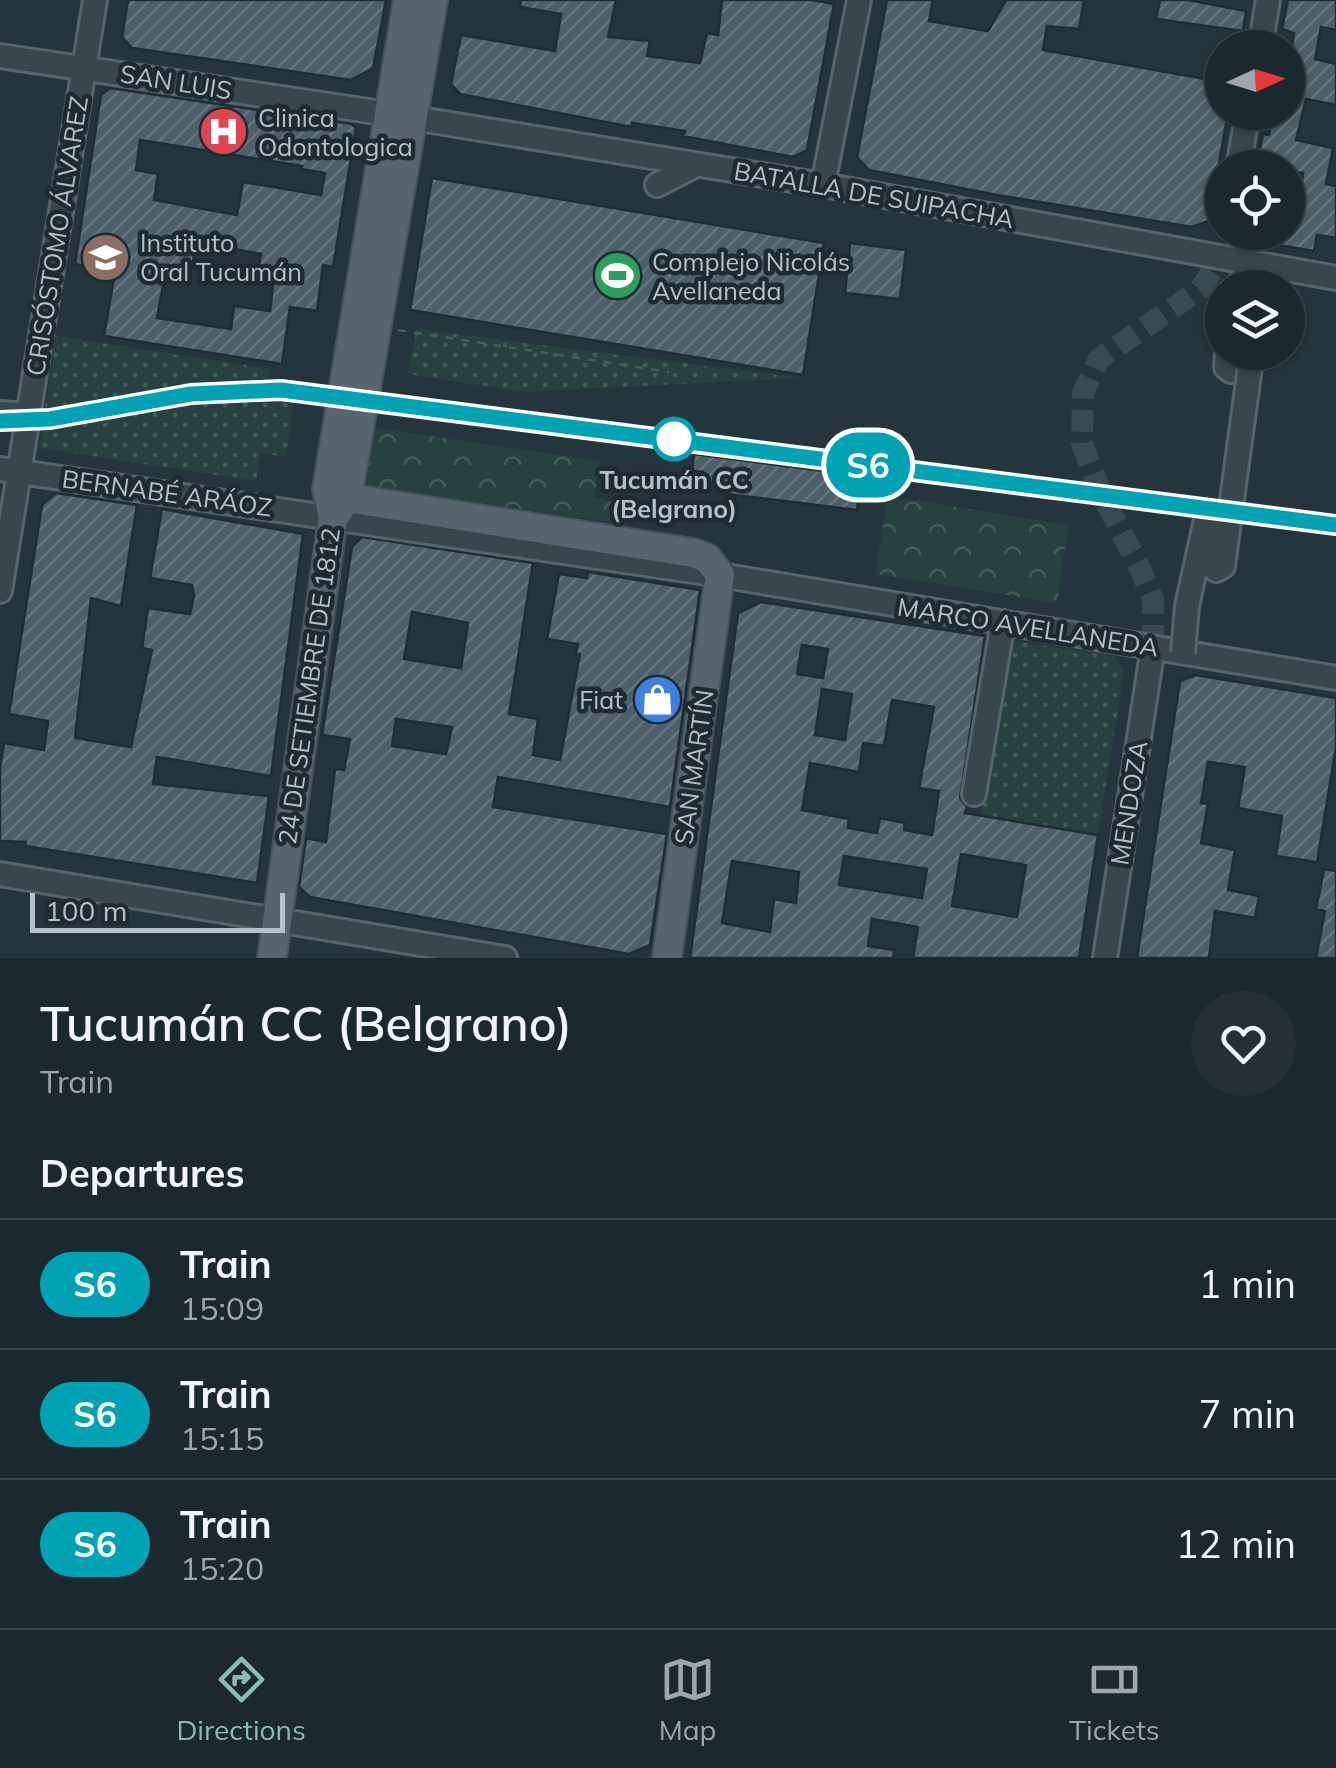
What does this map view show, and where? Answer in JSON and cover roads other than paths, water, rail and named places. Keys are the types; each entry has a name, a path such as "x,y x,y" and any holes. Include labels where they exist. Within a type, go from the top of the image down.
{"main road":[{"name":"24 DE SETIEMBRE DE 1812","path":"272,958 400,115 408,0"},
{"name":"24 DE SETIEMBRE DE 1812","path":"400,115 432,0"},
{"name":"MARCO AVELLANEDA","path":"340,508 693,553 707,558 720,575"},
{"name":"SAN MARTÍN","path":"667,958 720,575"}],"street":[{"name":"CRISÓSTOMO ÁLVAREZ","path":"0,590 10,471 28,415 95,0"},
{"path":"823,185 859,0"},
{"path":"1263,30 1268,0"},
{"name":"SAN LUIS","path":"0,56 400,115"},
{"name":"BATALLA DE SUIPACHA","path":"400,115 823,185 1336,278"},
{"path":"657,185 696,165"},
{"path":"1222,257 1223,250"},
{"path":"1249,270 1253,264"},
{"path":"1183,652 1187,606 1205,524 1216,527 1210,565 1216,570 1223,566 1250,370"},
{"path":"0,412 28,415"},
{"name":"BERNABÉ ARÁOZ","path":"10,471 340,508"},
{"name":"MARCO AVELLANEDA","path":"720,575 1336,678"},
{"path":"974,794 1003,622"},
{"name":"MENDOZA","path":"1105,958 1153,647"},
{"path":"0,874 505,958"}],"tunnel":[{"path":"1153,647 1153,599 1101,493 1082,444 1083,393 1099,359 1200,289 1222,257"}],"railway":[{"path":"0,421 50,419 191,394 281,390 1336,525"}],"train":[{"name":"S6","path":"0,421 50,419 191,394 281,390 1336,525"}],"place":[{"name":"Clinica Odontologica","path":"223,132"},
{"name":"Instituto Oral Tucumán","path":"105,257"},
{"name":"Complejo Nicolás Avellaneda","path":"617,276"},
{"name":"Tucumán CC (Belgrano)","path":"674,439"},
{"name":"Fiat","path":"658,700"}]}
